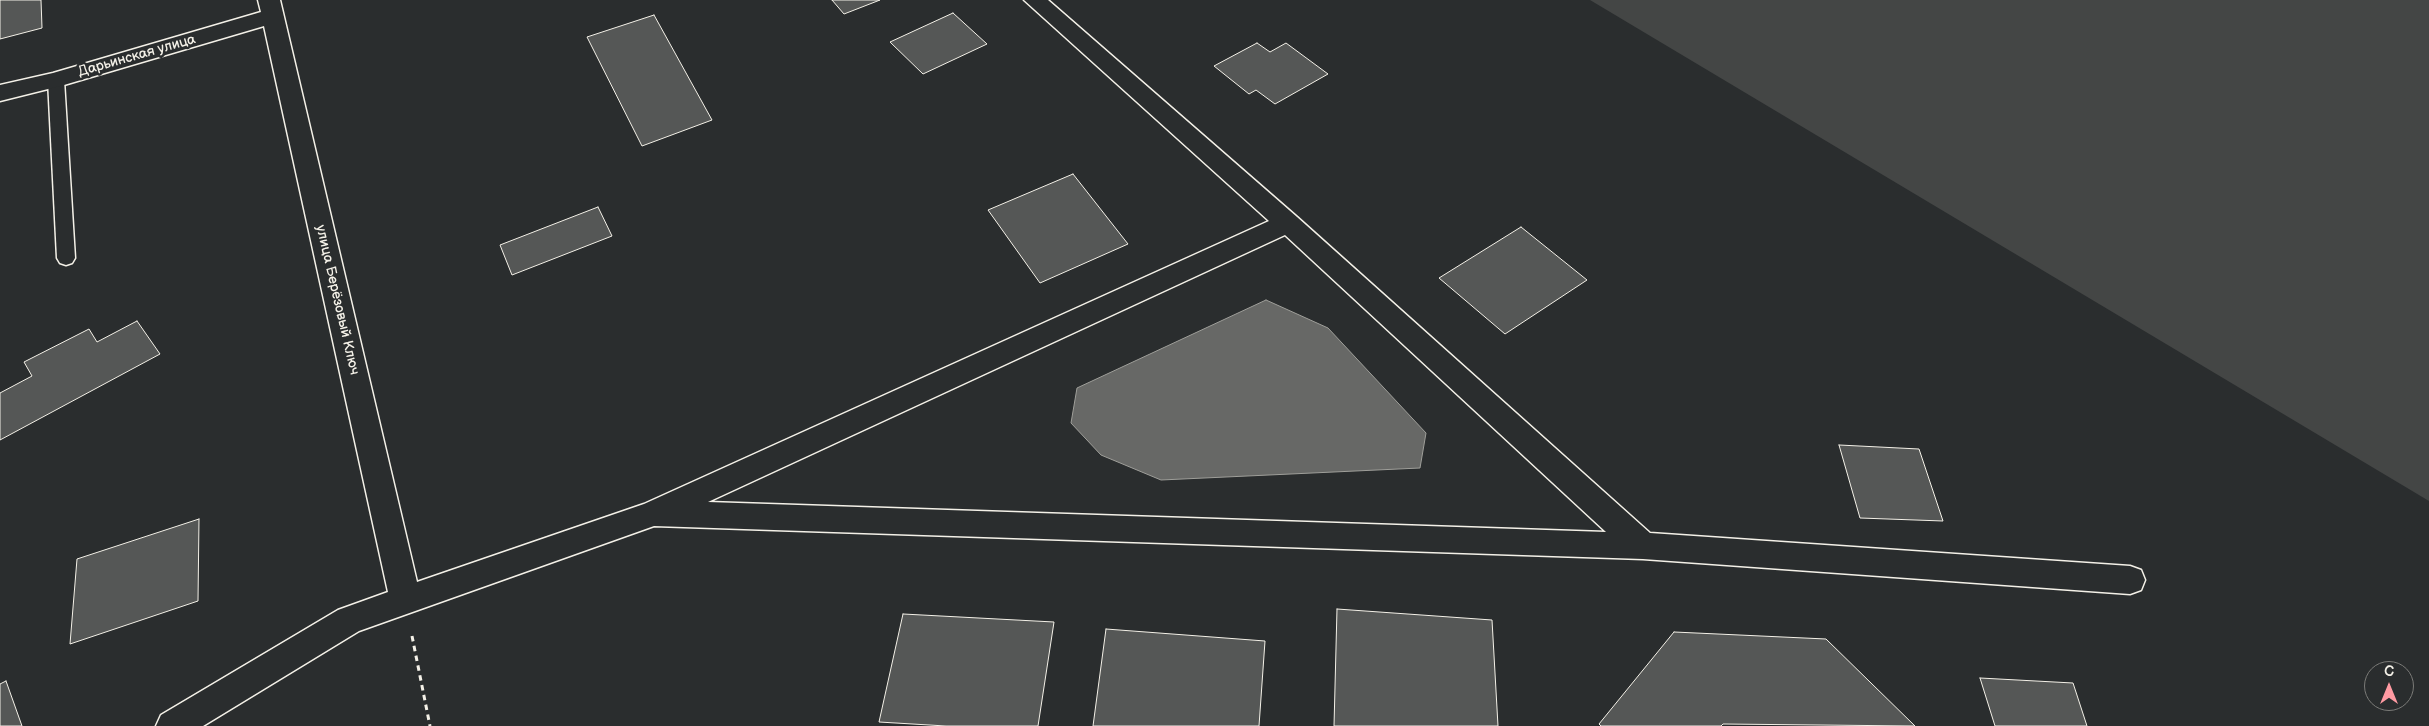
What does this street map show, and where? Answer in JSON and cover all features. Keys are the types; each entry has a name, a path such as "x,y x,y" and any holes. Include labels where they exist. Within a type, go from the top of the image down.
{"street":[{"path":"1035,0 1288,223 1643,546"},
{"name":"Дарьинская улица","path":"0,93 56,80 271,8"},
{"name":"улица Берёзовый Ключ","path":"271,8 405,599"},
{"path":"173,726 349,620 654,513 1288,223"},
{"path":"654,513 1643,546 2130,580"}],"lane":[{"path":"56,80 66,258"}],"path":[{"path":"405,599 430,726"}],"shaded area":[{"path":"1590,0 2429,0 2429,501"},
{"path":"1266,300 1328,328 1426,433 1420,468 1161,480 1101,455 1071,423 1077,388"}],"building":[{"path":"0,0 41,0 42,28 0,39"},
{"path":"832,0 880,0 844,14"},
{"path":"953,13 987,44 923,74 890,42"},
{"path":"654,15 712,120 642,146 587,37"},
{"path":"1257,43 1270,52 1286,43 1328,74 1275,104 1256,90 1249,94 1214,66"},
{"path":"1073,174 1128,244 1040,283 988,210"},
{"path":"598,207 612,236 512,275 500,245"},
{"path":"1521,227 1587,280 1505,334 1439,278"},
{"path":"137,321 160,354 0,440 0,393 32,376 24,362 89,329 97,342"},
{"path":"1839,445 1919,449 1943,521 1860,518"},
{"path":"199,519 198,601 70,644 77,559"},
{"path":"1337,609 1492,620 1498,726 1334,726"},
{"path":"903,614 1054,622 1038,726 946,726 879,722"},
{"path":"1106,629 1265,641 1259,726 1093,726"},
{"path":"1674,632 1826,639 1915,726 1723,724 1721,726 1601,726 1599,724"},
{"path":"1980,678 2073,683 2087,726 1995,726"},
{"path":"6,681 22,726 0,726 0,684"}]}
